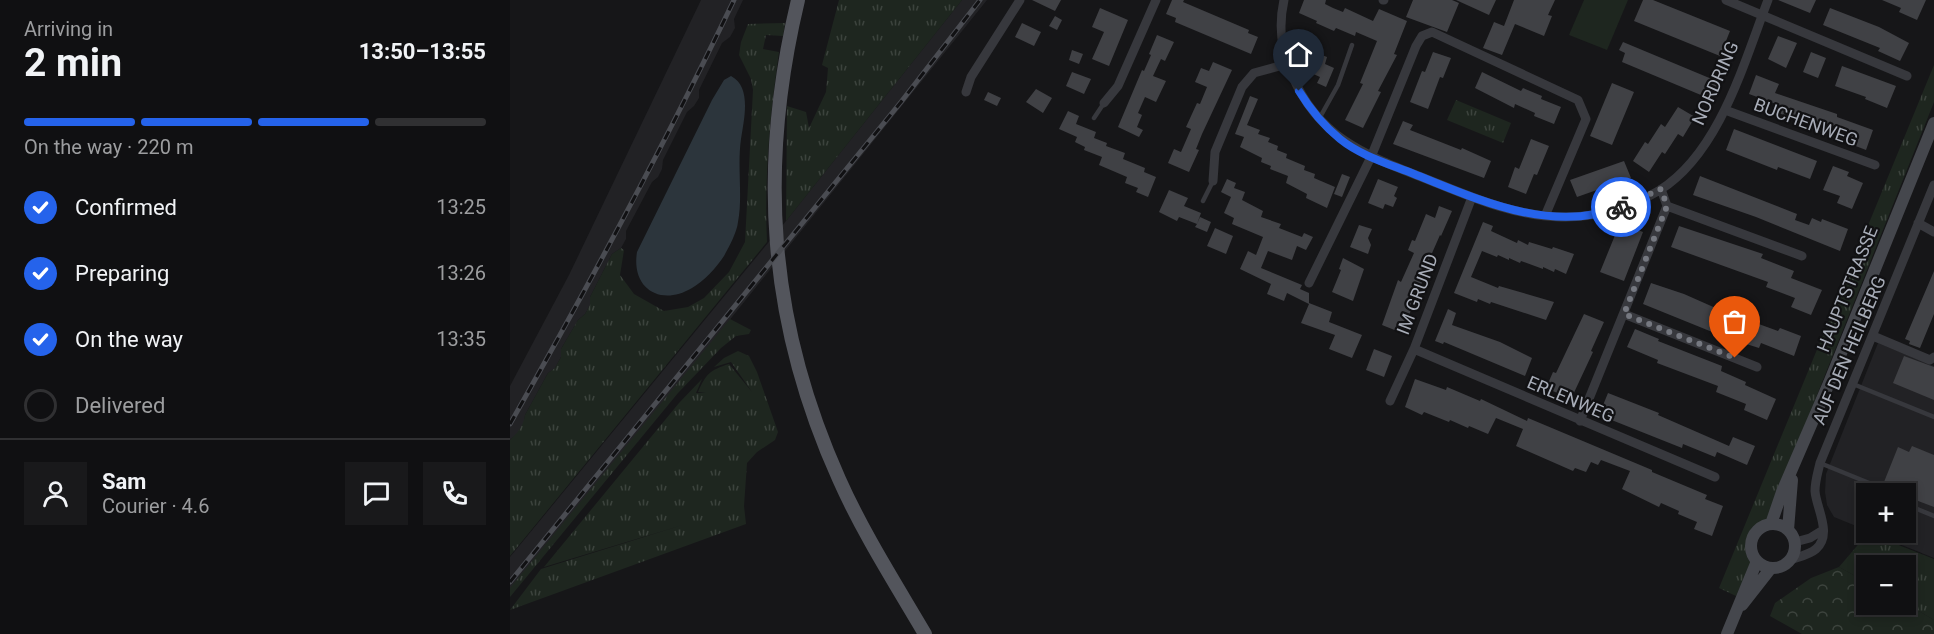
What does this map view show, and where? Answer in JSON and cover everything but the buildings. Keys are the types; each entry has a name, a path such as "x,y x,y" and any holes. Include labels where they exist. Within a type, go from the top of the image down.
{"main road":[{"path":"798,0 790,34 777,120 774,208 785,311 809,402 839,479 864,530 925,634"}],"street":[{"path":"966,92 971,77 1020,0"},
{"path":"1104,103 1118,86 1156,0"},
{"name":"NORDRING","path":"1284,0 1280,32 1287,64 1299,91 1318,118 1341,140 1371,157 1472,197 1520,212 1545,216 1581,216 1616,209 1661,189 1692,160 1716,129 1768,0"},
{"path":"1726,0 1907,76"},
{"path":"1309,283 1371,157 1416,46 1422,36 1432,32 1578,100 1586,119 1545,216"},
{"path":"1213,181 1215,152 1242,87 1254,73 1287,64"},
{"name":"BUCHENWEG","path":"1725,110 1875,165"},
{"name":"HAUPTSTRASSE","path":"1727,634 1757,561 1751,548 1752,538 1758,531 1771,524 1782,492 1934,123"},
{"name":"AUF DEN HEILBERG","path":"1823,530 1815,489 1820,463 1934,185"},
{"path":"1581,421 1667,206 1661,189"},
{"name":"IM GRUND","path":"1390,401 1414,350 1472,197"},
{"path":"1667,206 1802,256"},
{"path":"1918,224 1934,232"},
{"path":"1624,314 1757,367"},
{"path":"1873,336 1930,360 1934,357"},
{"name":"ERLENWEG","path":"1414,350 1715,477"},
{"name":"HAUPTSTRASSE","path":"1788,530 1793,470"},
{"path":"1771,524 1788,530 1795,542 1795,552 1790,560"},
{"path":"1795,542 1810,538 1823,530"},
{"path":"1790,560 1818,547 1823,530"},
{"name":"HAUPTSTRASSE","path":"1737,610 1771,568 1784,566 1790,560"},
{"path":"1757,561 1771,568"}],"lane":[{"path":"1318,118 1338,85 1352,45"},
{"path":"1094,118 1104,103"},
{"path":"1203,201 1213,181"},
{"path":"1852,384 1934,417"},
{"path":"1820,463 1869,483"},
{"path":"1916,509 1934,516"}],"shaded area":[{"path":"701,0 743,0 734,19 735,28 730,37 722,43 699,90 699,98 687,112 663,160 658,177 652,182 626,231 626,239 621,248 612,254 590,297 590,305 561,349 561,357 555,368 548,373 525,415 524,423 510,440 510,386 569,275"},
{"path":"962,0 987,0 510,593 510,557 786,221"},
{"path":"731,76 742,88 745,104 740,150 740,202 736,230 721,260 701,282 680,293 669,295 650,291 643,284 639,275 636,265 637,252 712,100 724,80"},
{"path":"1878,343 1934,366 1934,558 1897,543 1916,543 1916,483 1856,483 1856,526 1834,517 1827,505 1826,474"}],"green space":[{"path":"839,0 962,0 786,221 787,106 806,112 809,128 826,92 828,68 822,65"},
{"path":"1584,0 1628,0 1607,50 1569,35"},
{"path":"785,23 783,36 766,35 763,49 779,52 768,147 767,242 510,556 510,440 518,432 548,373 555,368 561,357 561,349 590,305 590,297 612,254 621,248 624,250 620,275 634,294 664,311 688,307 704,298 729,272 745,242 753,90 751,79 739,55 741,42 748,24"},
{"path":"1934,65 1934,102 1767,520 1754,531 1749,540 1751,564 1736,596 1719,588"},
{"path":"1456,100 1511,123 1503,143 1447,120"},
{"path":"730,319 751,330 749,334 736,336 721,348 678,393 510,597 510,588"},
{"path":"738,351 749,356 757,372 778,432 775,440 757,452 747,463 744,506 746,524 510,610 541,569 686,524 544,567 679,403 702,379 696,393 706,393 698,392 706,377 717,368 729,364 752,392 731,362 714,367 724,358"},
{"path":"1859,543 1893,543 1934,559 1934,620 1916,609 1916,555 1856,555 1856,576 1839,567"},
{"path":"1839,567 1856,576 1856,615 1916,615 1916,609 1934,620 1934,634 1802,634 1770,616 1775,603 1811,578"}],"railway":[{"path":"510,424 626,214 734,0"},
{"path":"510,582 901,102 980,0"}],"way so far":[{"path":"1621,207 1661,189 1667,206 1624,314 1735,358"}],"route":[{"path":"1299,91 1318,118 1341,140 1371,157 1472,197 1520,212 1561,218 1621,207"}]}
